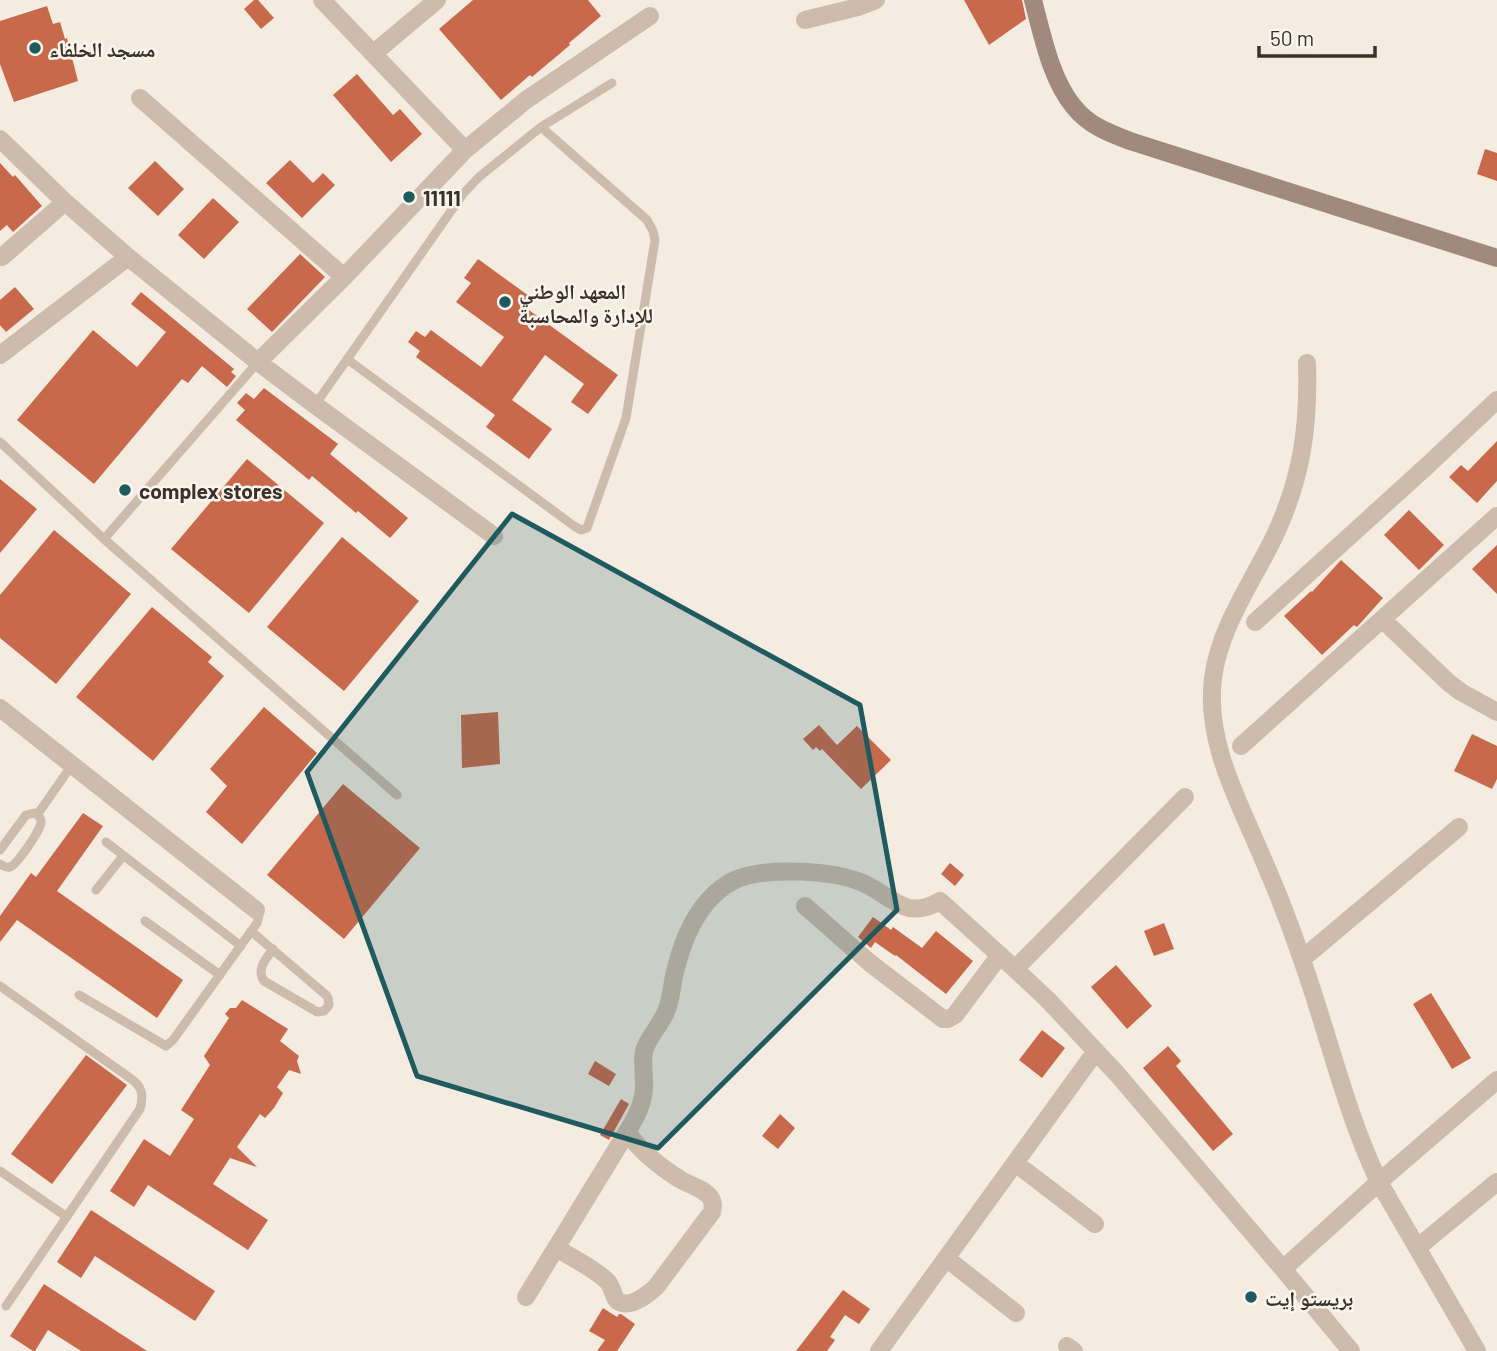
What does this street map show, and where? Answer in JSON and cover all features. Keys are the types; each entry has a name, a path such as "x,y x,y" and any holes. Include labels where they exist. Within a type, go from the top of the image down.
{"street":[{"path":"322,0 465,150"},
{"path":"374,54 437,0"},
{"path":"805,20 876,0"},
{"path":"1033,0 1062,90 1074,109 1108,133 1497,258"},
{"path":"258,362 344,277 465,150 526,100 650,16"},
{"path":"140,98 344,277"},
{"path":"0,139 65,202 128,257 258,362 494,536"},
{"path":"2,257 65,202"},
{"path":"0,355 128,257"},
{"path":"1307,363 1306,436 1288,505 1230,622 1213,677 1212,707 1216,740 1224,768 1280,899 1302,959 1370,1162 1477,1351"},
{"path":"1255,622 1497,400"},
{"path":"1241,746 1497,516"},
{"path":"1383,620 1461,692 1497,712"},
{"path":"0,708 257,909"},
{"path":"1015,968 1185,797"},
{"path":"1302,959 1459,827"},
{"path":"526,1297 640,1109 643,1098 645,1047 670,1003 676,968 690,930 704,905 720,890 747,876 771,872 826,874 861,882 905,907 920,908 940,901 1015,968 1144,1104 1351,1351"},
{"path":"805,906 870,963 943,1019 955,1015 1000,955"},
{"path":"879,1351 1096,1051"},
{"path":"1283,1269 1497,1080"},
{"path":"556,1248 609,1283 615,1297 625,1304 648,1294 656,1287 712,1212 713,1203 709,1195 661,1166 639,1147 628,1132"},
{"path":"1015,1163 1095,1224"},
{"path":"1417,1248 1497,1182"},
{"path":"946,1258 1016,1312"}],"lane":[{"path":"315,405 463,194 479,177 541,127 612,83"},
{"path":"347,359 574,526 581,530 587,528 626,418 655,240 647,220 541,127"},
{"path":"104,539 258,362"},
{"path":"0,442 104,539 397,795"},
{"path":"37,815 72,765"},
{"path":"0,850 26,815 37,815 41,821 40,827 17,862 10,867 0,864"},
{"path":"106,842 241,946"},
{"path":"96,890 123,856"},
{"path":"79,995 166,1046 251,931 258,920 257,909"},
{"path":"145,921 220,975"},
{"path":"251,931 273,949 326,995 329,1005 324,1011 317,1012 264,981 261,968 273,949"},
{"path":"0,986 130,1077 141,1088 142,1101 140,1109 6,1306"},
{"path":"0,1171 67,1217"}],"highlighted area":[{"path":"512,514 860,705 897,910 658,1148 417,1076 307,772"}],"building":[{"path":"254,0 258,0 274,18 261,29 244,9"},
{"path":"473,0 588,0 601,16 532,77 530,75 501,100 439,29"},
{"path":"964,0 1022,0 1026,19 989,45"},
{"name":"مسجد الخلفاء","path":"47,6 53,24 60,22 65,39 67,38 78,81 14,102 0,64 0,21"},
{"path":"357,74 393,115 400,109 422,134 391,162 333,95"},
{"path":"1485,149 1497,153 1497,181 1477,174"},
{"path":"290,160 313,183 323,173 335,185 302,218 266,183"},
{"path":"155,161 184,189 158,216 128,188"},
{"path":"0,163 13,177 15,175 42,206 13,232 7,225 0,231"},
{"path":"213,198 239,222 204,259 178,235"},
{"path":"300,254 325,277 272,332 247,309"},
{"path":"478,259 529,296 522,305 618,375 588,414 571,402 584,384 545,355 512,400 552,429 529,459 486,427 495,415 416,357 420,351 408,342 416,331 425,337 431,330 481,367 504,337 456,302 471,283 464,278"},
{"path":"15,287 34,309 6,332 0,325 0,300"},
{"path":"141,292 234,369 231,372 236,376 227,387 202,366 188,383 182,379 94,484 17,420 93,330 137,367 166,332 131,304"},
{"path":"264,388 338,444 330,454 408,518 390,538 312,476 309,480 236,420 245,410 237,403 246,393 254,399"},
{"path":"1497,441 1497,481 1477,503 1449,477 1461,465 1468,471"},
{"path":"247,459 324,523 249,613 171,549"},
{"path":"0,479 37,509 0,553"},
{"path":"1409,510 1444,545 1419,570 1384,535"},
{"path":"54,530 131,594 56,684 0,638 0,595"},
{"path":"342,537 419,601 344,691 267,627"},
{"path":"1497,545 1497,594 1472,569"},
{"path":"1341,560 1383,598 1357,627 1354,625 1322,655 1284,616 1312,592"},
{"path":"152,607 212,657 208,662 224,676 153,761 76,697"},
{"path":"264,707 317,753 242,844 206,812 227,786 210,769"},
{"path":"498,712 500,764 462,768 461,715"},
{"path":"819,725 837,745 857,726 891,760 861,789 822,749 820,751 816,747 813,750 803,739"},
{"path":"1472,734 1497,746 1497,779 1492,789 1454,771"},
{"path":"343,784 420,848 344,939 267,875"},
{"path":"83,813 103,826 57,891 183,980 157,1018 17,920 0,942 0,916 31,873 36,877"},
{"path":"950,863 964,875 955,886 941,874"},
{"path":"873,917 891,930 893,927 922,948 936,931 973,961 946,994 896,955 875,942 871,948 858,937"},
{"path":"1164,923 1174,949 1154,956 1144,931"},
{"path":"1116,965 1152,1006 1127,1029 1091,987"},
{"path":"1431,993 1471,1058 1452,1069 1413,1004"},
{"path":"242,1000 288,1029 280,1041 299,1056 297,1061 301,1074 289,1070 277,1087 283,1093 274,1108 265,1118 260,1114 237,1147 257,1167 230,1158 213,1184 268,1220 248,1250 148,1185 134,1207 110,1191 144,1139 170,1156 194,1119 181,1110 210,1065 204,1056 229,1018 225,1014 230,1008 236,1008"},
{"path":"1042,1030 1065,1048 1042,1078 1019,1060"},
{"path":"1168,1046 1181,1061 1176,1066 1233,1134 1213,1151 1143,1068"},
{"path":"86,1055 127,1085 52,1184 11,1154"},
{"path":"595,1061 616,1074 609,1086 588,1074"},
{"path":"621,1099 629,1104 609,1140 600,1135"},
{"path":"780,1114 795,1128 778,1149 762,1136"},
{"path":"91,1210 215,1291 195,1321 95,1256 81,1278 57,1262"},
{"path":"44,1284 147,1351 81,1351 48,1330 33,1351 10,1336"},
{"path":"843,1290 870,1309 859,1324 845,1315 830,1337 835,1340 827,1351 796,1351"},
{"path":"603,1308 617,1317 621,1314 635,1324 617,1351 597,1351 605,1340 589,1331"}],"place":[{"name":"مسجد الخلفاء","path":"35,48"},
{"name":"11111","path":"409,197"},
{"name":"المعهد الوطني للإدارة والمحاسبة","path":"505,302"},
{"name":"complex stores","path":"125,490"},
{"name":"بريستو إيت","path":"1251,1297"}]}
